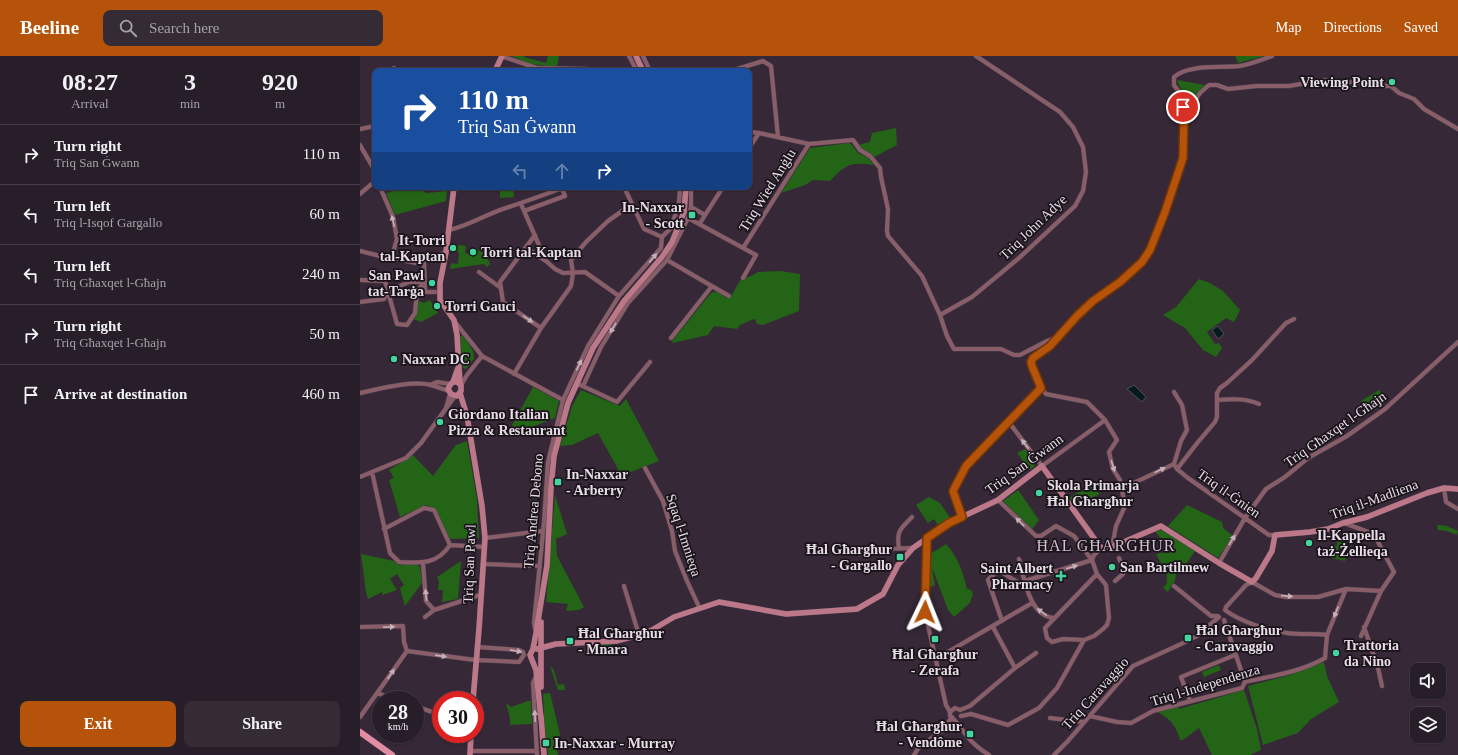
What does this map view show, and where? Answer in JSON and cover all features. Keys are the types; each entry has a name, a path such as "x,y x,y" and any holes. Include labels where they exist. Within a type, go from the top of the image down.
{"main road":[{"path":"497,68 502,56"},
{"path":"636,56 642,68"},
{"name":"Triq San Pawl","path":"454,190 446,252 440,283 440,300 454,320 458,335 461,384 454,394"},
{"name":"Triq Andrea Debono","path":"539,651 538,634 546,566 554,456 568,403 576,383 594,348 624,301 662,257 672,242 684,212 686,190"},
{"name":"Triq San Pawl","path":"460,364 449,387 465,406 485,538 473,691"},
{"path":"452,383 457,382 461,384"},
{"path":"1042,466 1102,548 1112,547 1161,526 1252,582 1272,551 1275,535"},
{"name":"Triq San Ġwann","path":"532,660 536,661 539,651 558,644 616,641 639,635 674,617 719,602 786,614 857,610 883,594 898,565 913,548 949,523 998,500 1042,466"},
{"name":"Triq il-Madliena","path":"1275,535 1328,529 1343,523 1367,517 1407,500 1444,488 1458,489"},
{"path":"538,634 546,643 558,644"},
{"path":"541,718 539,651 530,655 536,670 544,755"},
{"path":"360,732 392,755"},
{"path":"470,753 471,743"}],"street":[{"path":"502,56 538,68"},
{"path":"629,56 635,68"},
{"path":"643,56 649,68"},
{"name":"Triq John Adye","path":"940,315 978,292 1019,258 1075,206 1083,191 1086,172 1083,147 1073,127 1060,112 976,56"},
{"path":"1112,547 1116,526 1125,506 1120,480 1113,469 1109,452 1117,440 1105,420 1087,402 1046,394 1041,388 1031,362 1033,358 1050,346 1077,316 1093,301 1120,282 1142,262 1150,250 1165,212 1183,158 1184,117 1181,94 1174,85 1174,77 1182,71 1219,66 1238,66 1258,62 1272,56"},
{"path":"741,68 763,61 771,66 778,137"},
{"path":"1184,117 1200,93 1209,85 1217,85 1228,89 1257,86 1289,86 1324,80 1363,83 1374,86 1391,86 1399,93 1414,99 1424,110 1458,129"},
{"path":"360,129 372,127"},
{"path":"752,132 809,144 853,140 860,150 870,156 880,168 888,209 888,236 922,276 954,349 1001,349 1014,355 1020,355 1060,336"},
{"path":"752,144 759,133"},
{"name":"Triq Wied Anġlu","path":"743,248 809,144"},
{"path":"360,145 372,167"},
{"path":"360,194 372,184"},
{"path":"381,190 393,217 397,238 392,256"},
{"path":"449,230 460,228 503,209 558,190"},
{"path":"524,211 565,196 564,190"},
{"path":"625,190 644,229 662,237"},
{"name":"Triq Andrea Debono","path":"538,634 534,623 544,522 548,462 563,400 588,346 619,296 661,248 662,237 671,228 679,203 680,190"},
{"path":"583,386 601,347 628,303 667,260 688,218 691,207 691,190"},
{"path":"700,223 721,190"},
{"path":"521,204 546,261"},
{"path":"514,374 541,328 571,286 573,273 572,260 586,242 608,221 632,204"},
{"path":"691,207 705,215"},
{"path":"688,218 700,223 756,255 743,278"},
{"path":"535,235 500,282 503,302 541,328"},
{"path":"526,248 558,271 573,273 585,272 619,296"},
{"path":"360,251 384,257 392,256 401,260 416,263 446,252"},
{"path":"667,260 729,296"},
{"path":"424,261 425,292 435,292"},
{"path":"479,272 501,288"},
{"path":"360,280 384,281 397,324 407,325 415,313 417,291 424,282"},
{"path":"360,302 384,299 388,291 409,282 424,282"},
{"path":"670,338 712,286"},
{"path":"1178,469 1218,417 1217,392 1220,388 1252,360 1286,323 1294,319"},
{"path":"454,320 482,356 563,400"},
{"name":"Triq Għaxqet l-Għajn","path":"1219,563 1245,518 1266,488 1285,477 1308,458 1347,436 1386,409 1458,342"},
{"path":"461,384 482,356"},
{"path":"576,383 618,402 650,362"},
{"path":"360,393 393,386 430,385 437,382 452,383"},
{"path":"360,477 406,458 421,443 454,394 430,385"},
{"path":"962,517 953,491 966,466 1041,388"},
{"path":"1121,489 1174,464 1181,441 1187,430 1182,405 1174,392"},
{"path":"1217,400 1230,399 1253,401 1259,404"},
{"name":"Triq San Ġwann","path":"1042,466 1105,420"},
{"path":"1008,421 1042,466"},
{"name":"Triq il-Ġnien","path":"1174,464 1178,469 1269,535 1275,535"},
{"name":"Sqaq l-Imnieqa","path":"645,468 663,501 672,531 675,551 686,581 700,608"},
{"path":"372,472 390,553 399,562 423,564 444,555 450,546"},
{"path":"1444,488 1446,502 1458,509"},
{"path":"998,500 1036,536 1041,536 1056,526 1074,536 1092,560 1097,574 1106,585 1110,613 1107,625 1094,636 1084,640 1063,639 1052,642 1047,638 1045,628 1097,574"},
{"path":"384,529 424,508 434,510 450,546"},
{"path":"899,548 897,539 898,532 912,517"},
{"path":"1343,523 1370,533 1376,538 1394,572 1381,591 1361,636"},
{"path":"485,538 542,531"},
{"path":"927,538 925,612 946,705 954,719 967,736 978,748 989,755"},
{"path":"450,546 484,547"},
{"path":"860,554 881,549 913,548"},
{"path":"1025,581 1092,560 1094,555 1102,548"},
{"path":"1115,581 1123,574 1124,570 1119,558"},
{"path":"1019,559 1032,604 1042,613 1050,618 1054,618"},
{"path":"423,564 426,601 434,610"},
{"path":"483,564 540,566"},
{"path":"1002,621 988,580 998,570 1027,588"},
{"path":"1224,620 1228,618 1226,607 1246,585 1252,582 1275,595 1286,597 1318,597 1346,589 1381,591"},
{"path":"624,586 639,635"},
{"path":"1174,586 1211,616 1219,617 1224,620 1245,682"},
{"path":"1227,611 1261,626 1285,633 1327,635 1346,589"},
{"path":"425,617 434,610 480,595"},
{"path":"936,659 1032,604"},
{"name":"Triq Caravaggio","path":"1054,755 1133,666 1197,636 1219,617 1221,610 1227,611"},
{"path":"360,627 403,626 404,642 407,651"},
{"path":"993,627 1016,668"},
{"path":"1364,627 1378,668 1382,686"},
{"name":"Triq l-Independenza","path":"1090,716 1117,722 1131,723 1153,711 1242,688 1245,682 1288,673 1317,663 1325,658 1327,635"},
{"path":"914,755 919,747 942,731 954,719 961,716 971,714 1008,725 1039,708 1057,688 1084,640"},
{"path":"407,651 475,660 519,662 523,659 524,655 523,652 519,650 477,647"},
{"path":"378,691 407,651"},
{"path":"950,712 955,708 960,710 970,706 1016,668 1036,654"},
{"path":"1190,701 1181,678 1235,655"},
{"path":"470,753 537,753 533,683 536,675"},
{"path":"360,717 372,700"},
{"path":"960,710 962,713 961,716"},
{"path":"1050,718 1083,722"}],"green space":[{"path":"511,56 524,56 546,63 548,56 559,56 557,67 531,64"},
{"path":"1235,56 1265,56 1238,63"},
{"path":"1177,80 1205,85 1198,92 1185,111 1184,97"},
{"path":"896,128 897,145 874,157 865,153 858,145 870,142 872,133"},
{"path":"849,143 858,153 867,157 874,165 854,164 840,171 830,181 813,180 805,185 781,193 810,148"},
{"path":"399,190 420,190 427,193 447,191 446,201 395,215 386,193"},
{"path":"500,190 513,190 514,197 500,198"},
{"path":"458,245 466,246 465,253 475,255 476,250 484,251 490,264 487,267 484,264 450,269 451,263 458,264"},
{"path":"781,271 800,274 799,311 763,325 757,324 754,319 740,325 737,329 714,326 708,335 673,343 672,341 711,293 716,291 727,298 731,296 741,279 758,272"},
{"path":"1199,279 1210,283 1223,291 1240,310 1234,322 1226,318 1207,332 1215,344 1219,343 1222,348 1216,357 1203,350 1185,328 1163,315 1176,307"},
{"path":"430,300 438,313 421,322 413,319 418,301 424,303"},
{"path":"463,334 473,351 474,359 466,369 463,368 460,337"},
{"path":"533,387 559,401 555,418 517,433 512,425"},
{"path":"581,390 620,406 626,399 659,461 608,481 618,469 598,433 572,445 560,446 572,406"},
{"path":"1379,390 1384,398 1367,410 1361,401"},
{"path":"467,441 477,499 479,538 450,539 435,509 426,505 400,517 389,480 394,478 389,470 413,455 433,476 456,445"},
{"path":"1025,449 1035,463 1034,467 1030,470 1017,453"},
{"path":"1090,484 1100,494 1075,506 1069,498"},
{"path":"1018,490 1039,520 1032,529 1003,501"},
{"path":"555,495 567,534 556,539 557,556 584,607 579,610 566,611 568,604 546,602"},
{"path":"929,497 940,503 951,519 939,527 934,519 928,523 916,505"},
{"path":"1187,505 1222,522 1223,528 1233,536 1218,558 1168,526"},
{"path":"1437,525 1447,526 1458,531 1457,535 1447,531 1438,530"},
{"path":"1162,530 1195,551 1182,570 1177,569 1175,580 1168,592 1163,588 1167,583 1166,564 1162,565 1156,554 1170,551 1155,531"},
{"path":"1337,541 1341,541 1342,543 1343,541 1345,542 1345,547 1339,546 1338,555 1346,556 1345,561 1331,558 1331,546 1337,546"},
{"path":"946,544 960,565 967,589 971,590 973,594 970,603 954,617 948,610 932,567 935,585 929,587 930,554"},
{"path":"361,554 394,561 399,565 417,565 420,567 422,583 405,606 400,588 404,585 397,574 390,579 397,590 382,595 382,592 368,599"},
{"path":"461,561 458,599 442,602 443,590 438,590 439,581 437,577"},
{"path":"600,644 612,644 610,656"},
{"path":"1324,662 1327,676 1339,702 1311,719 1298,733 1263,745 1248,686 1290,675"},
{"path":"1219,665 1221,670 1204,677 1202,672"},
{"path":"550,666 554,670 558,685 564,684 565,690 558,690"},
{"path":"1244,690 1257,729 1261,750 1250,755 1212,755 1199,728 1183,740 1180,740 1177,730 1172,723 1158,712 1178,706 1179,709"},
{"path":"550,693 560,734 561,747 556,748 558,755 548,755 543,694"},
{"path":"531,701 532,724 510,725 510,718 506,703 511,707"}],"shaded area":[{"path":"1218,326 1224,334 1218,339 1212,330"},
{"path":"1134,385 1146,397 1142,402 1127,389"}],"place":[{"name":"Viewing Point","path":"1392,82"},
{"name":"In-Naxxar - Scott","path":"692,215"},
{"name":"It-Torri tal-Kaptan","path":"453,248"},
{"name":"Torri tal-Kaptan","path":"473,252"},
{"name":"San Pawl tat-Tarġa","path":"432,283"},
{"name":"Torri Gauci","path":"437,306"},
{"name":"Naxxar DC","path":"394,359"},
{"name":"Giordano Italian Pizza & Restaurant","path":"440,422"},
{"name":"In-Naxxar - Arberry","path":"558,482"},
{"name":"Skola Primarja Ħal Għargħur","path":"1039,493"},
{"name":"Il-Kappella taż-Żellieqa","path":"1309,543"},
{"name":"Ħal Għargħur - Gargallo","path":"900,557"},
{"name":"San Bartilmew","path":"1112,567"},
{"name":"Saint Albert Pharmacy","path":"1061,576"},
{"name":"Ħal Għargħur - Caravaggio","path":"1188,638"},
{"name":"Ħal Għargħur - Zerafa","path":"935,639"},
{"name":"Ħal Għargħur - Mnara","path":"570,641"},
{"name":"Trattoria da Nino","path":"1336,653"},
{"name":"Ħal Għargħur - Vendôme","path":"970,734"},
{"name":"In-Naxxar - Murray","path":"546,743"}],"district":[{"name":"ĦAL GĦARGĦUR","path":"1106,545"}],"route":[{"path":"925,612 927,538 949,523 962,517 953,491 966,466 1041,388 1032,366 1031,362 1033,358 1050,346 1077,316 1093,301 1120,282 1142,262 1150,250 1165,212 1183,158 1183,107"}]}
